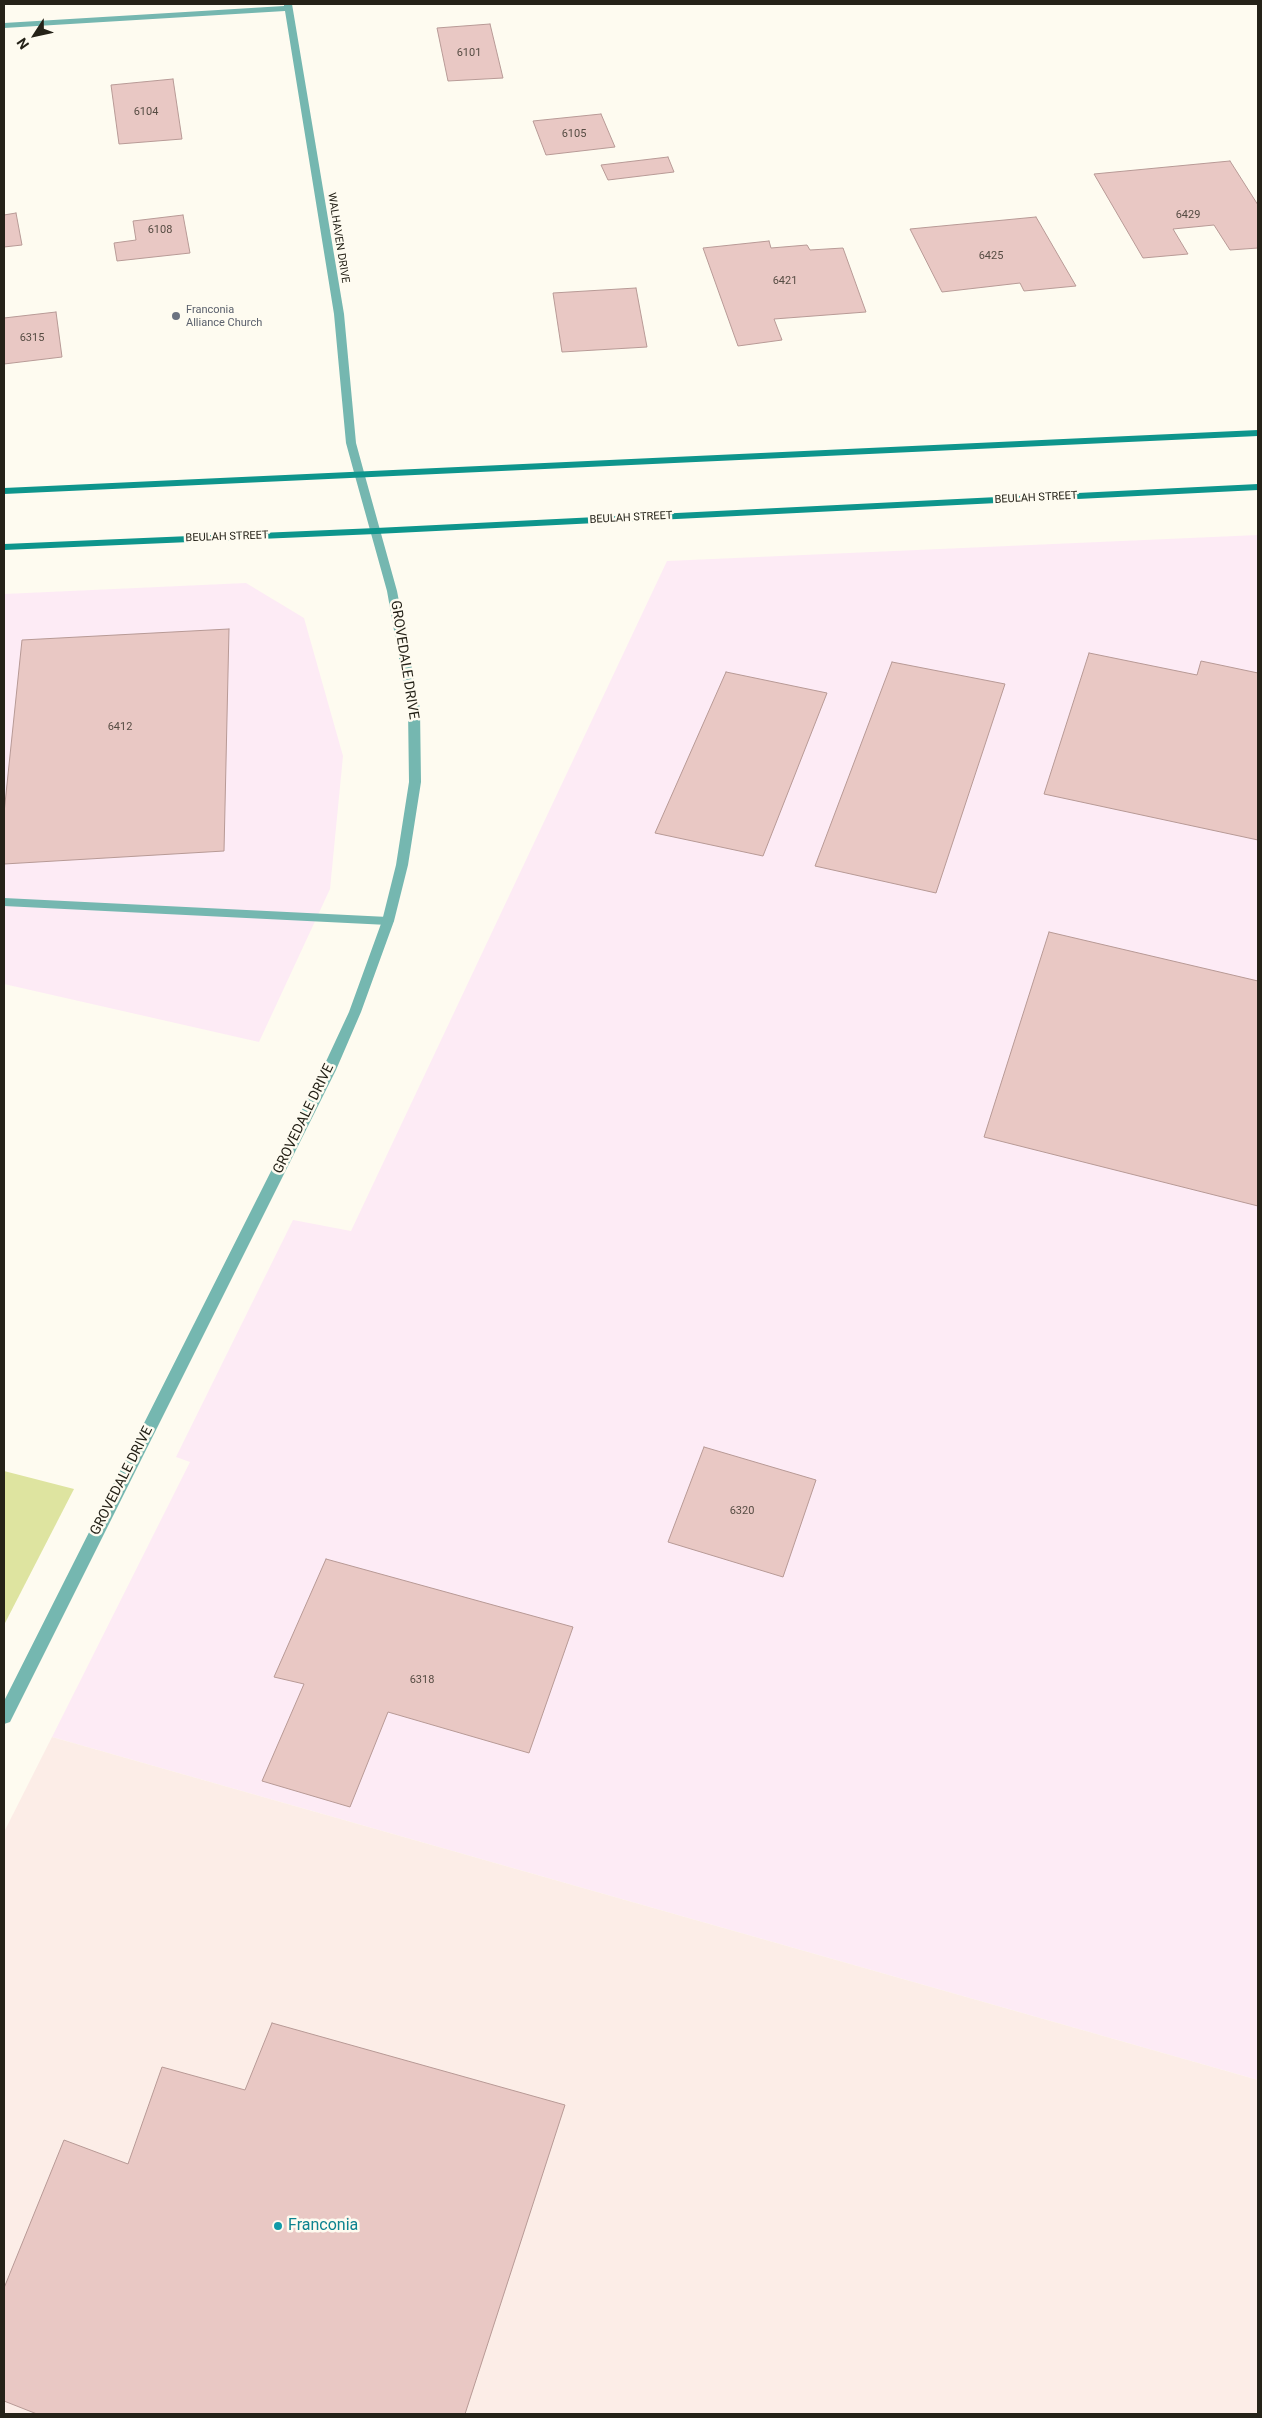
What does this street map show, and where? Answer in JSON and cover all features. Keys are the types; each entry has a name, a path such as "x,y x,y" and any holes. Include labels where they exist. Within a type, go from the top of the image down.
{"main road":[{"path":"4,492 1258,433"},
{"name":"BEULAH STREET","path":"4,546 376,531 1258,487"}],"street":[{"path":"4,26 288,6"},
{"name":"WALHAVEN DRIVE","path":"288,6 339,314 351,443 360,476"},
{"name":"GROVEDALE DRIVE","path":"4,1717 329,1070 355,1012 388,922 402,865 415,782 414,709 392,591 360,476"},
{"path":"4,902 388,922"}],"shaded area":[{"path":"1258,535 1258,2080 52,1737 190,1462 176,1457 293,1220 351,1231 667,561"},
{"path":"246,583 304,618 343,756 330,889 259,1042 4,984 4,594"},
{"path":"52,1737 1258,2080 1258,2414 4,2414 4,1832"}],"green space":[{"path":"4,1471 74,1489 4,1625"}],"building":[{"path":"490,24 503,78 448,81 437,28"},
{"path":"173,79 182,139 119,144 111,85"},
{"path":"601,114 615,147 546,155 533,121"},
{"path":"668,157 674,172 608,180 601,165"},
{"path":"1230,161 1258,205 1258,248 1230,250 1214,225 1173,229 1188,254 1143,258 1094,174"},
{"path":"16,213 22,245 4,247 4,215"},
{"path":"183,215 190,253 117,261 114,243 136,240 133,221"},
{"path":"1036,217 1076,286 1024,291 1020,283 942,292 910,229"},
{"path":"769,241 771,248 807,245 810,250 843,248 866,312 774,319 782,340 738,346 703,248"},
{"path":"636,288 647,347 562,352 553,293"},
{"path":"56,312 62,357 4,364 4,318"},
{"path":"229,629 224,851 4,864 4,813 22,640"},
{"path":"1089,653 1197,675 1201,661 1258,673 1258,840 1044,794"},
{"path":"892,662 1005,684 936,893 815,866"},
{"path":"726,672 827,693 763,856 655,833"},
{"path":"1049,932 1258,981 1258,1206 984,1137"},
{"path":"704,1447 816,1480 783,1577 668,1542"},
{"path":"326,1559 573,1627 529,1753 388,1712 350,1807 262,1781 304,1684 274,1677"},
{"name":"Franconia","path":"272,2023 565,2105 465,2414 37,2414 4,2401 4,2288 64,2140 128,2164 162,2067 245,2090"}],"place":[{"name":"Franconia Alliance Church","path":"176,316"},
{"name":"Franconia","path":"278,2226"}]}
